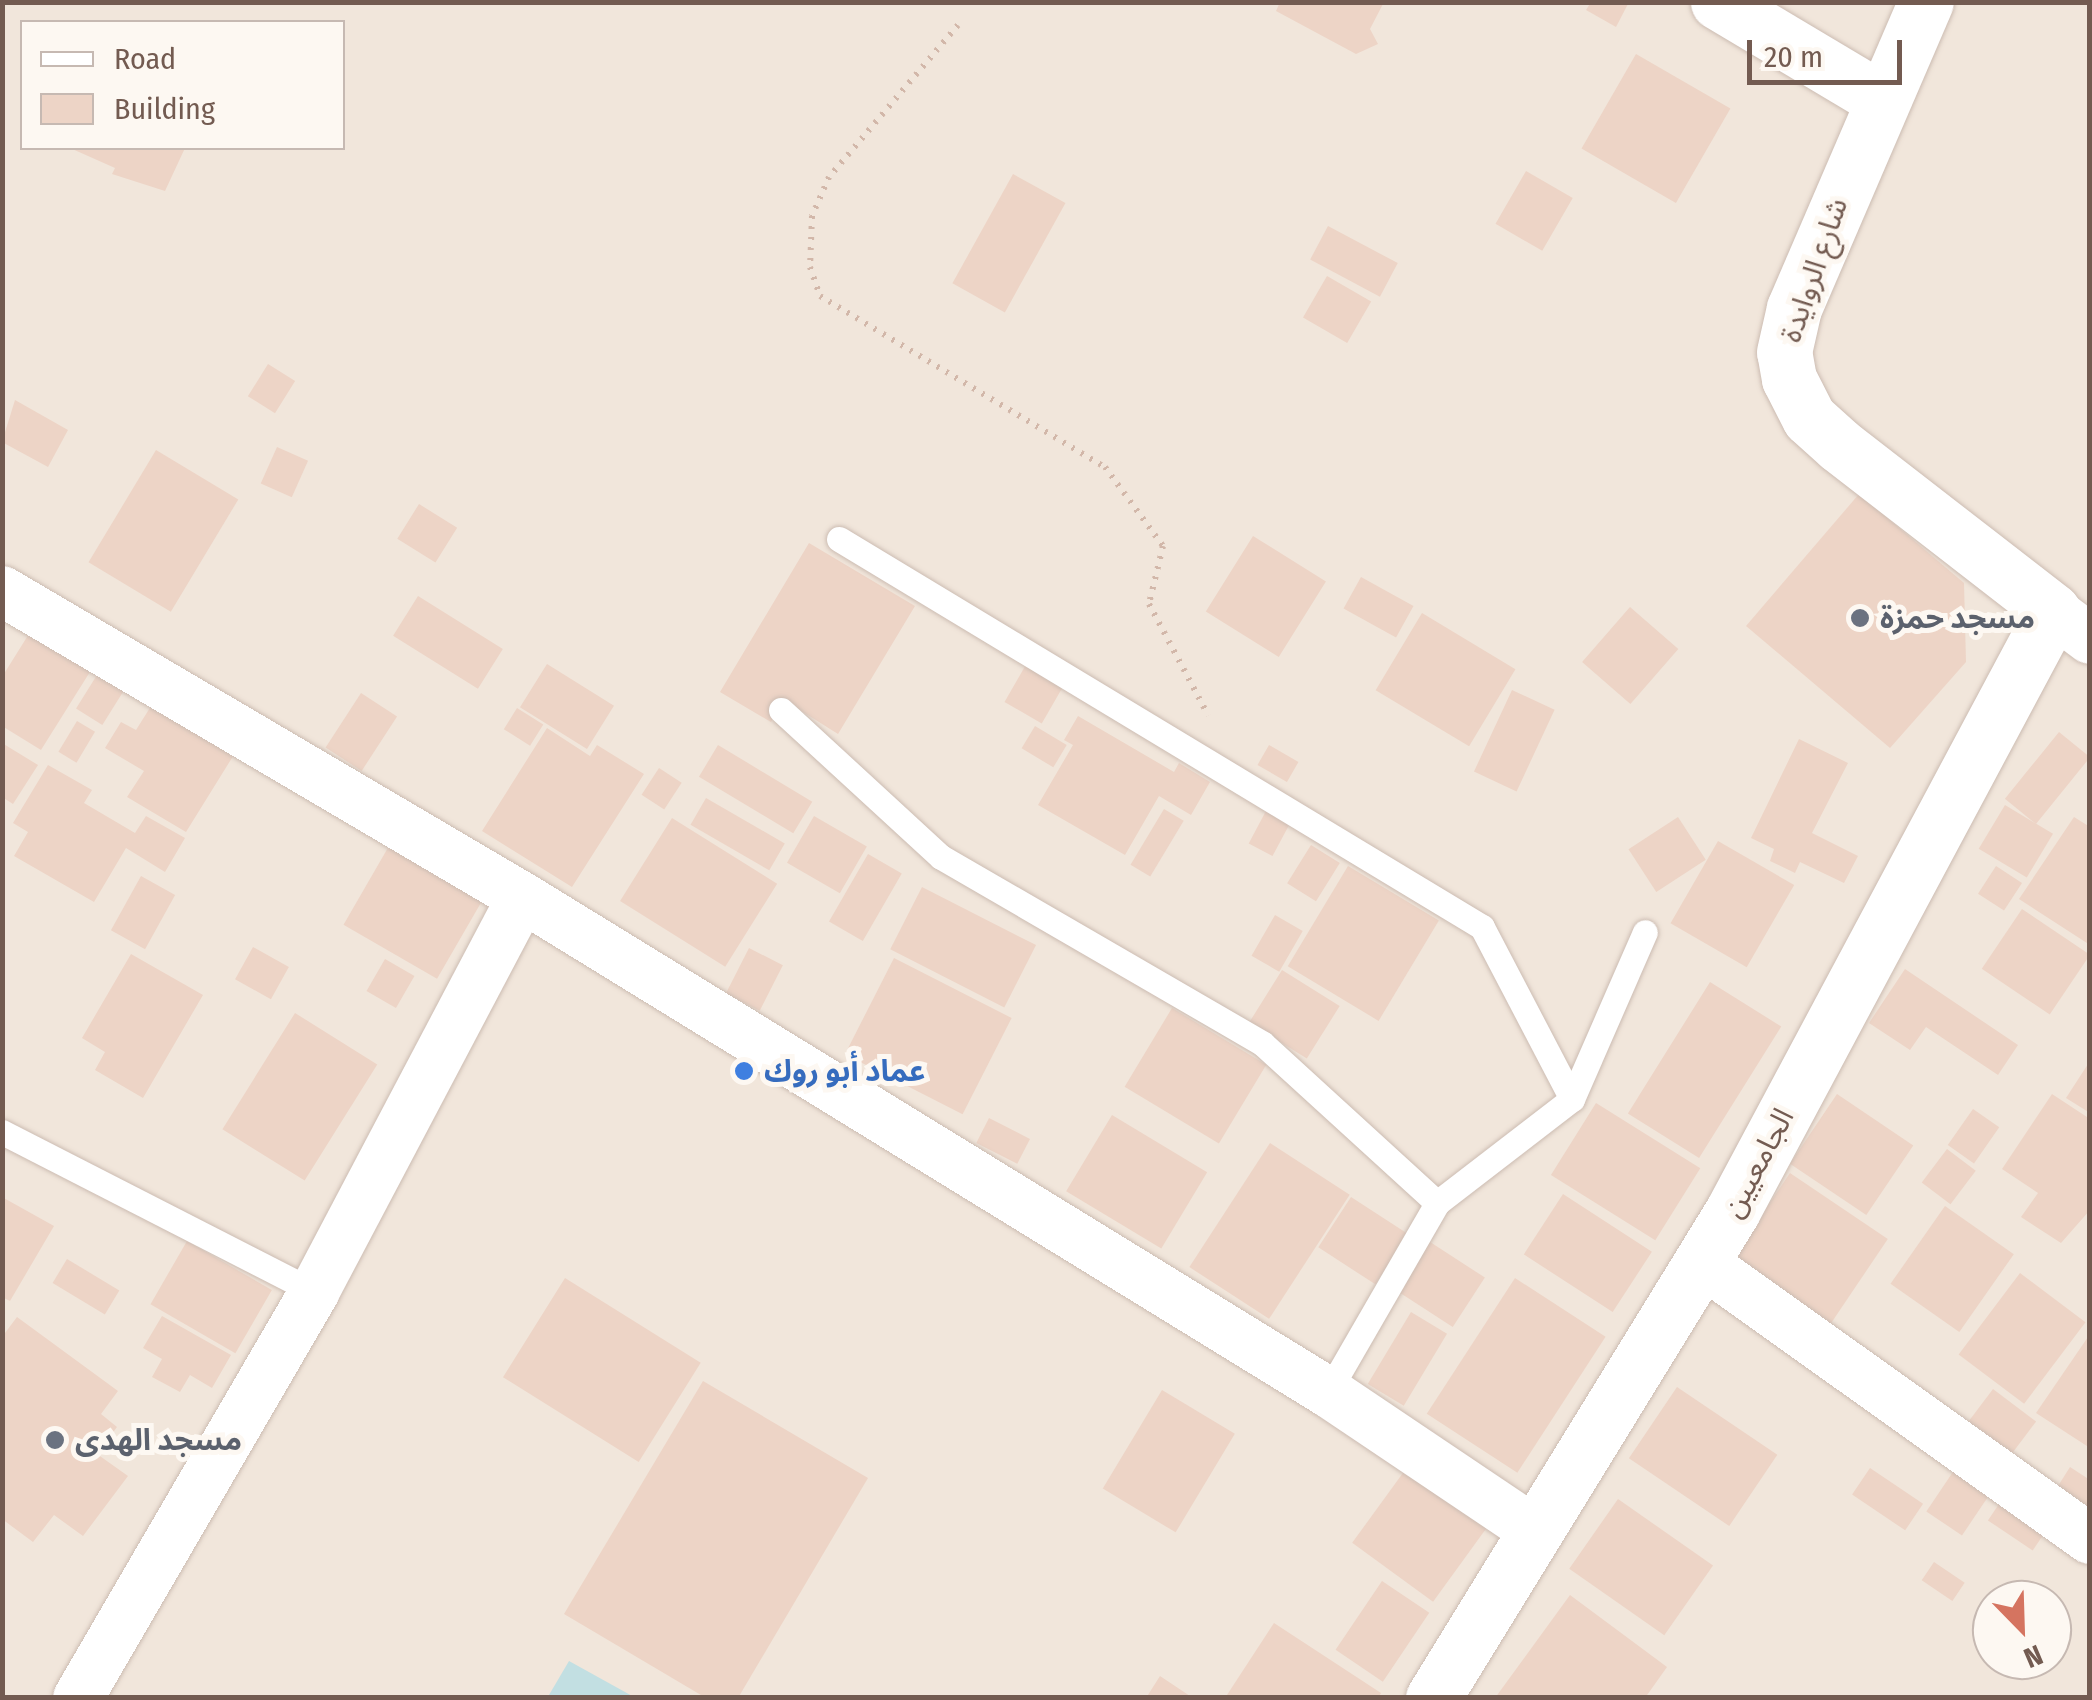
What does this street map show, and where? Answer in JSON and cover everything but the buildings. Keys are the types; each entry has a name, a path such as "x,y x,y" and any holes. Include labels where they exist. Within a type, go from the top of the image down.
{"street":[{"path":"1718,2 1881,99"},
{"name":"شارع الروايدة","path":"1926,2 1794,308 1784,352 1789,379 1809,418 2072,625"},
{"path":"2,591 522,896 1328,1392 1533,1530"},
{"name":"الجامعيين","path":"1432,1698 1533,1530 1703,1263 2072,625"},
{"path":"78,1698 314,1292 522,896"},
{"path":"1703,1263 2090,1540"}],"lane":[{"path":"839,539 1482,927 1572,1099"},
{"path":"781,710 941,857 1264,1044 1437,1203"},
{"path":"1328,1392 1437,1203 1572,1099 1645,932"},
{"path":"2,1132 314,1292"}],"path":[{"path":"958,25 829,177 812,216 810,267 820,296 1105,467 1163,546 1149,604 1248,786"}],"shaded area":[{"path":"3,3 2089,3 2089,1697 3,1697"}],"water":[{"path":"569,1661 634,1697 549,1695"}],"place":[{"name":"مسجد حمزة","path":"1860,618"},
{"name":"عماد أبو روك","path":"744,1071"},
{"name":"مسجد الهدى","path":"55,1440"}]}
